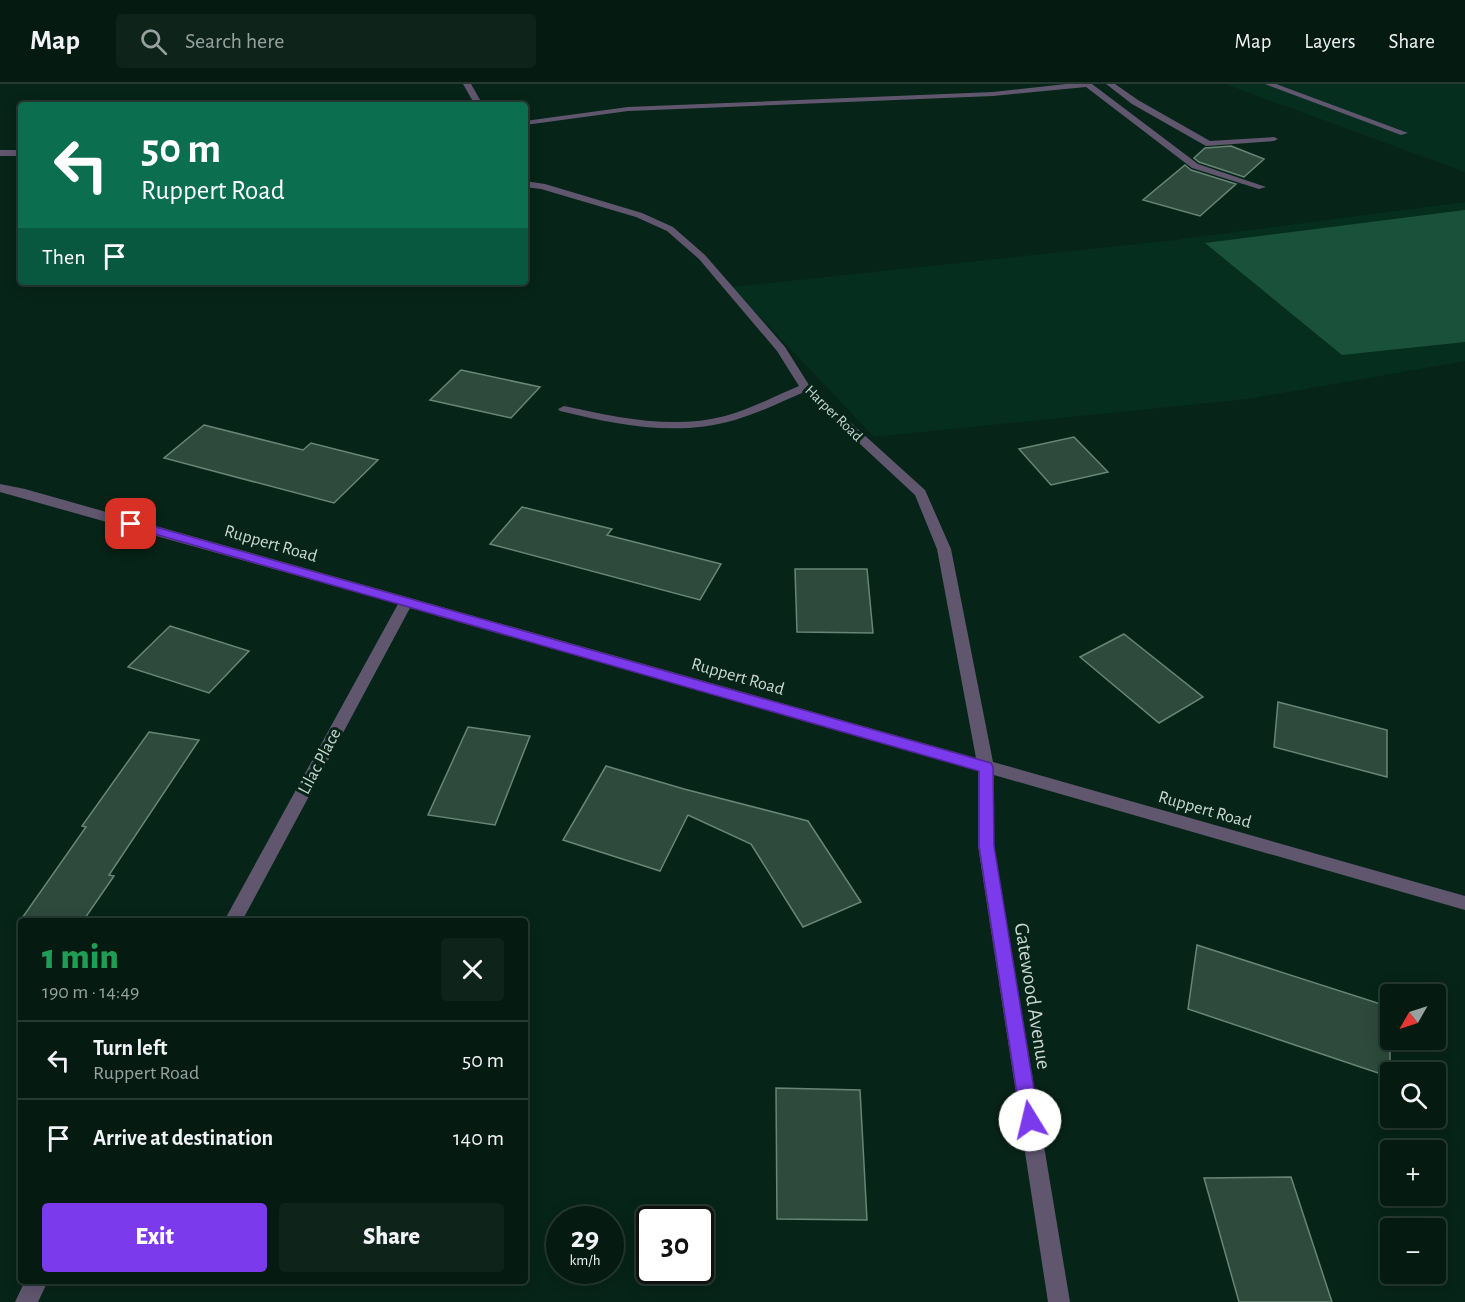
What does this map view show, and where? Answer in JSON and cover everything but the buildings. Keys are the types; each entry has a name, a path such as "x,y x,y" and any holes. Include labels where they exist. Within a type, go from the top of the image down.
{"street":[{"path":"467,84 477,102"},
{"path":"528,123 628,109 993,94 1088,84 1195,166 1262,187"},
{"path":"1110,84 1135,102 1209,144 1274,139"},
{"path":"1269,84 1404,133"},
{"path":"0,153 18,153"},
{"name":"Harper Road","path":"528,184 542,186 639,215 670,229 702,257 781,349 805,387 921,493 944,549 986,767"},
{"path":"564,409 619,421 669,425 706,423 748,412 805,387"},
{"name":"Ruppert Road","path":"0,488 21,492 1465,903"},
{"name":"Lilac Place","path":"235,918 406,602"},
{"name":"Gatewood Avenue","path":"986,767 986,846 1059,1302"},
{"path":"26,1302 36,1284"}],"shaded area":[{"path":"1225,84 1465,84 1465,172"},
{"path":"1465,202 1465,361 1248,399 874,437 732,287 1175,240"},
{"path":"1465,210 1465,342 1342,355 1205,243"}],"route":[{"path":"131,524 986,767 986,846 1030,1120"}]}
